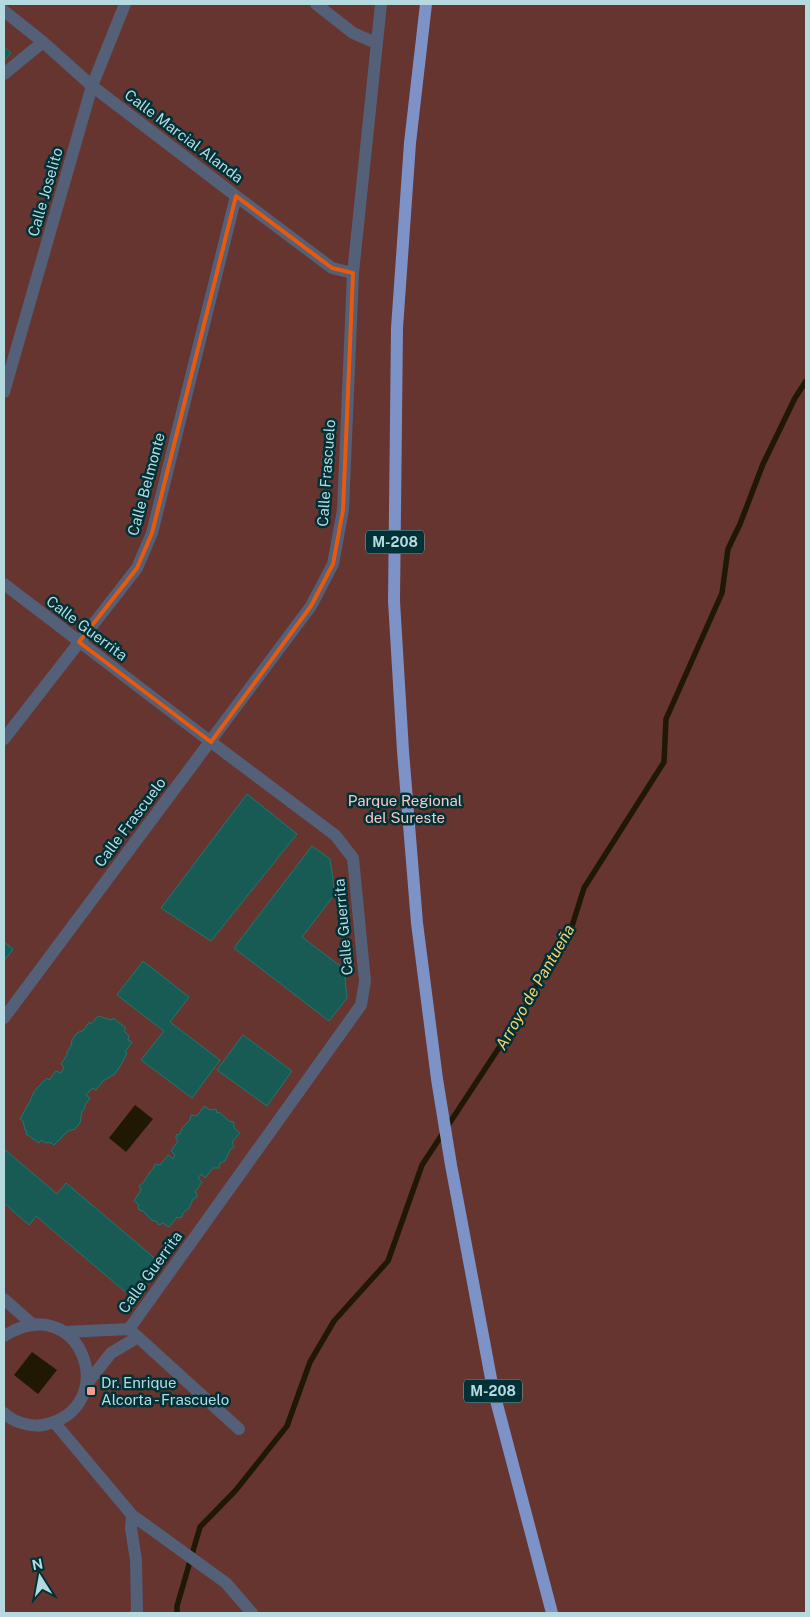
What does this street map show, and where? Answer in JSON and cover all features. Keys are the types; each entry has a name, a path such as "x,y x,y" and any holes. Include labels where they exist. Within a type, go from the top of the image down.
{"main road":[{"name":"M-208","path":"426,4 410,143 397,328 394,601 403,752 417,923 437,1079 451,1165 492,1389 552,1613"}],"street":[{"name":"Calle Joselito","path":"4,392 92,86 125,4"},
{"path":"316,4 353,33 376,43"},
{"name":"Calle Frascuelo","path":"4,1018 311,606 333,564 343,510 353,273 381,4"},
{"name":"Calle Marcial Alanda","path":"4,11 43,42 92,86 236,196 332,268 353,273"},
{"path":"4,74 43,42"},
{"name":"Calle Belmonte","path":"4,739 137,568 152,533 236,196"},
{"name":"Calle Guerrita","path":"4,584 211,742 336,834 353,858 365,981 361,1005 133,1333 111,1353 86,1385 81,1400 70,1413 54,1422"},
{"path":"4,1299 32,1324"},
{"path":"4,1336 16,1328 32,1324 50,1326 65,1332 76,1342 83,1354 87,1371 86,1385"},
{"name":"Calle Guerrita","path":"65,1332 133,1333"},
{"path":"133,1333 239,1429"},
{"path":"4,1413 22,1423 40,1425 54,1422 132,1515 226,1583 252,1613"},
{"path":"132,1515 131,1528 136,1560 136,1613"}],"highlighted area":[{"path":"236,196 332,268 353,273 343,510 333,564 311,606 211,742 79,642 137,568 152,533"}],"green space":[{"name":"Parque Regional del Sureste","path":"4,4 806,4 806,1613 4,1613"}],"shaded area":[{"path":"135,1105 153,1119 126,1152 109,1138"},
{"path":"32,1352 57,1370 38,1394 14,1375"}],"building":[{"path":"4,47 11,53 4,61"},
{"path":"247,794 297,834 211,941 161,908"},
{"path":"312,846 330,859 335,894 302,937 344,969 347,998 329,1021 234,948"},
{"path":"4,942 13,949 4,961"},
{"path":"143,961 189,997 170,1022 220,1060 192,1098 141,1060 164,1031 117,995"},
{"path":"98,1016 112,1020 113,1018 126,1028 124,1031 129,1036 128,1040 132,1042 125,1052 127,1053 115,1074 103,1081 96,1090 92,1088 86,1095 90,1098 82,1111 80,1123 75,1129 68,1131 54,1145 41,1140 39,1143 26,1134 27,1131 23,1121 20,1119 38,1087 47,1078 49,1080 56,1071 61,1073 64,1067 61,1064 77,1033 84,1030 89,1022 91,1024"},
{"path":"243,1035 292,1071 267,1106 217,1070"},
{"path":"204,1106 210,1110 216,1109 217,1113 219,1112 229,1121 234,1122 234,1128 240,1133 232,1142 234,1147 230,1150 225,1161 220,1163 219,1168 213,1168 205,1178 201,1174 198,1178 202,1182 195,1192 197,1197 193,1199 182,1217 177,1217 169,1227 163,1223 159,1225 143,1211 139,1210 139,1205 134,1201 141,1190 139,1186 155,1164 160,1165 168,1155 173,1159 175,1155 171,1151 178,1141 176,1135 180,1134 182,1128 190,1120 191,1115 197,1116"},
{"path":"4,1149 57,1194 66,1183 158,1261 129,1295 36,1216 29,1225 4,1203"}],"waterway":[{"name":"Arroyo de Pantueña","path":"177,1613 177,1606 200,1527 236,1490 287,1426 310,1362 334,1321 388,1261 422,1165 531,999 546,961 572,926 584,888 664,762 666,719 722,593 728,549 740,524 763,464 795,398 806,381"}],"place":[{"name":"Dr. Enrique Alcorta - Frascuelo","path":"91,1391"}]}
